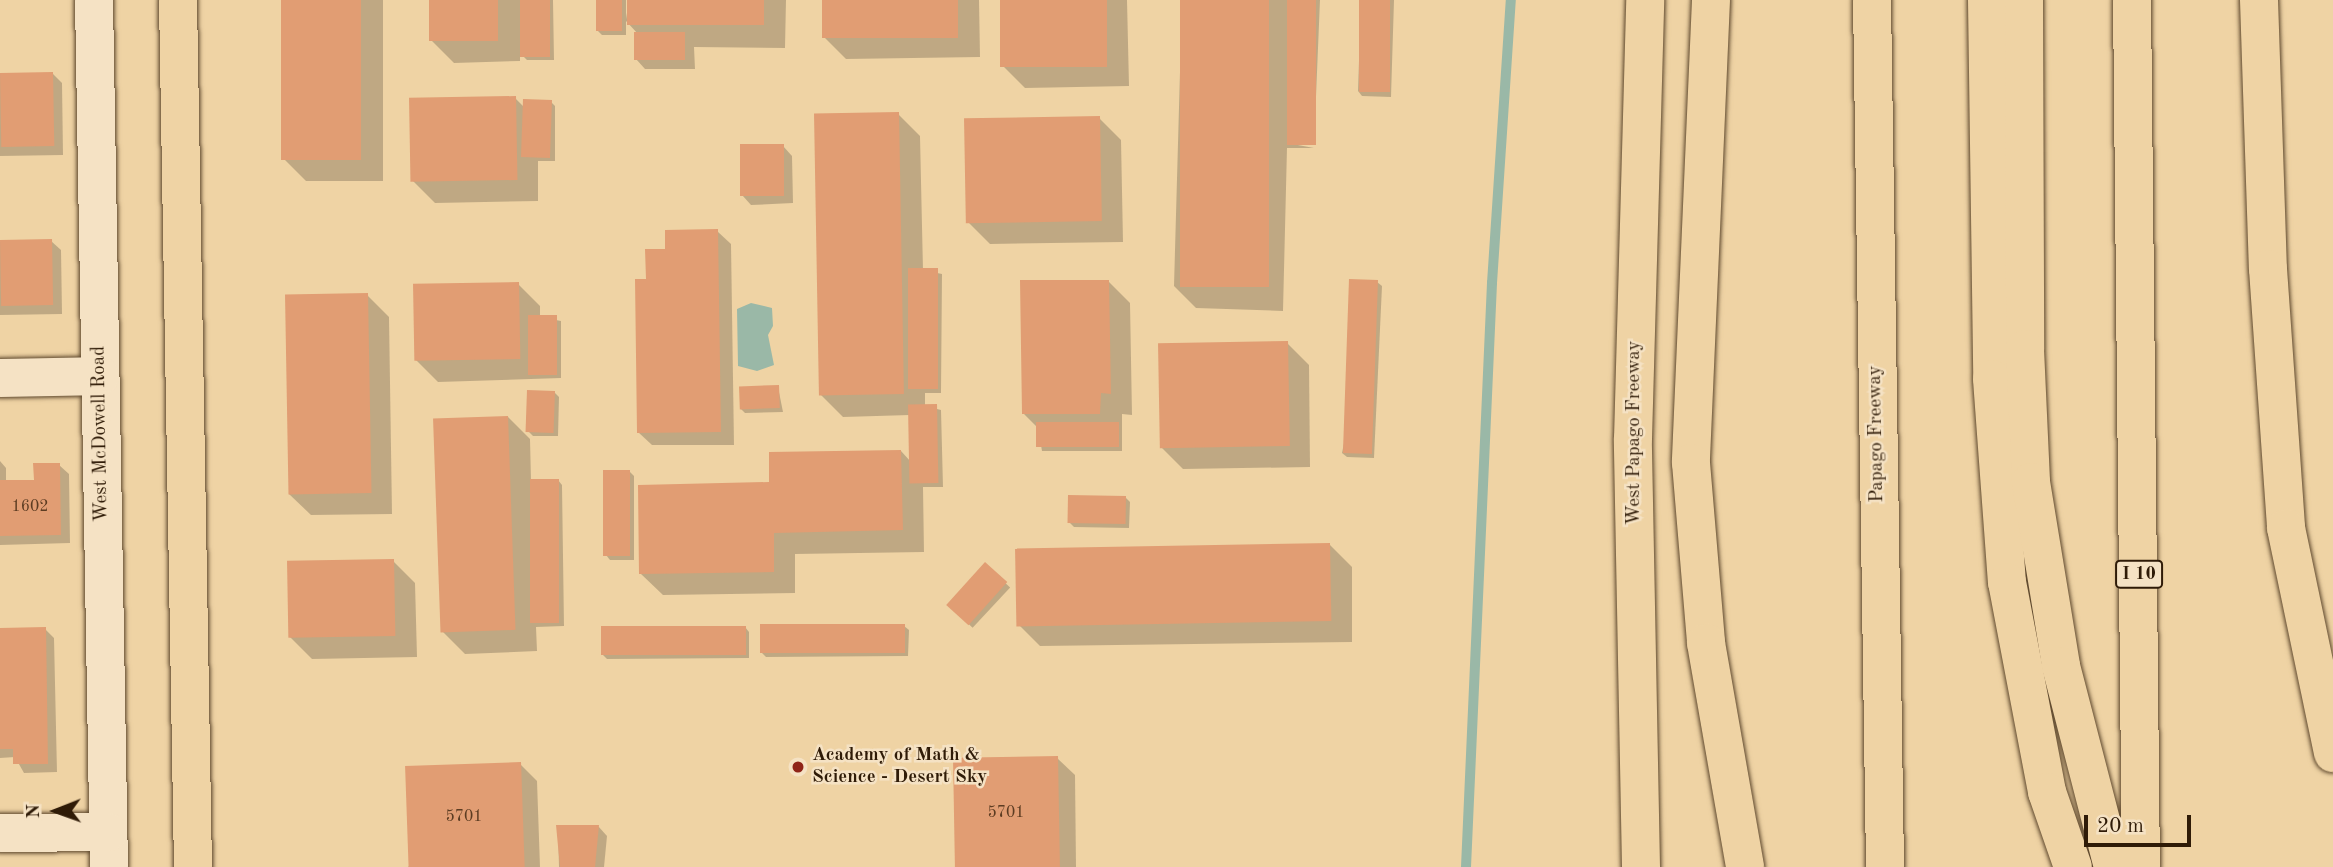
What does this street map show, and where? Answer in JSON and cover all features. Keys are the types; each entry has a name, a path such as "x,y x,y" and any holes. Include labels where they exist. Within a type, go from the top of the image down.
{"main road":[{"path":"178,0 193,867"},
{"name":"West Papago Freeway","path":"1641,867 1633,439 1645,0"},
{"path":"1711,0 1691,463 1706,643 1745,867"},
{"name":"Papago Freeway","path":"1872,0 1874,282 1885,867"},
{"path":"1987,0 2009,304 2028,428 2040,547 2086,775 2113,867"},
{"path":"2024,0 2009,304 1995,444 2007,582 2047,792 2073,867"},
{"name":"I 10","path":"2132,0 2141,867"},
{"path":"2259,0 2268,269 2285,514 2333,753"},
{"path":"1863,867 1874,282"}],"street":[{"name":"West McDowell Road","path":"93,0 108,849"},
{"path":"0,378 100,376"},
{"path":"0,833 108,849"}],"shaded area":[{"path":"751,303 772,308 773,326 768,335 774,365 757,371 738,366 737,309"}],"building":[{"path":"281,0 361,0 361,160 281,160"},
{"path":"429,0 498,0 498,41 429,41"},
{"path":"520,0 550,0 550,57 520,57"},
{"path":"596,0 622,0 622,31 596,31"},
{"path":"627,0 764,0 764,25 627,25"},
{"path":"822,0 958,0 958,38 822,38"},
{"path":"1000,0 1107,0 1107,67 1000,67"},
{"path":"1180,0 1269,0 1269,287 1180,287"},
{"path":"1287,0 1316,0 1316,145 1287,145"},
{"path":"1359,0 1390,0 1390,92 1359,92"},
{"path":"634,32 685,32 685,60 634,60"},
{"path":"53,72 54,146 1,147 0,73"},
{"path":"516,96 517,180 410,182 409,98"},
{"path":"523,99 552,100 550,158 521,157"},
{"path":"899,112 904,394 819,395 814,113"},
{"path":"1100,116 1102,221 966,223 964,118"},
{"path":"740,144 784,144 784,196 740,196"},
{"path":"718,229 721,432 637,433 635,279 646,279 645,249 665,249 665,230"},
{"path":"52,239 53,305 1,306 0,240"},
{"path":"908,268 938,268 938,389 908,389"},
{"path":"1349,279 1378,280 1372,454 1343,453"},
{"path":"1020,280 1109,280 1111,394 1101,393 1100,414 1022,414"},
{"path":"519,282 520,359 414,361 413,284"},
{"path":"368,293 371,493 289,494 285,294"},
{"path":"528,315 557,315 557,375 528,375"},
{"path":"1288,341 1290,446 1160,448 1158,343"},
{"path":"779,385 780,408 740,409 739,386"},
{"path":"527,390 555,391 554,433 526,432"},
{"path":"937,404 938,483 909,483 908,405"},
{"path":"508,416 515,630 441,632 433,419"},
{"path":"1036,422 1119,422 1119,447 1036,447"},
{"path":"901,450 903,530 774,533 774,572 639,574 638,485 769,482 769,452"},
{"path":"33,463 60,463 61,535 0,536 0,480 34,480"},
{"path":"603,470 630,470 630,556 603,556"},
{"path":"530,479 559,479 559,623 530,623"},
{"path":"1068,495 1126,496 1126,524 1068,523"},
{"path":"1330,543 1331,621 1016,626 1015,548"},
{"path":"394,559 395,636 288,638 287,561"},
{"path":"985,562 1007,582 968,625 946,605"},
{"path":"760,624 905,624 905,653 760,653"},
{"path":"601,626 746,626 746,655 601,655"},
{"path":"46,627 48,764 13,764 13,749 0,749 0,628"},
{"path":"1058,756 1060,867 955,867 953,758"},
{"path":"521,762 525,867 409,867 405,766"},
{"path":"556,825 599,825 595,867 560,867"}],"waterway":[{"path":"1466,867 1492,283 1511,0"}],"place":[{"name":"Academy of Math & Science - Desert Sky","path":"798,767"}]}
